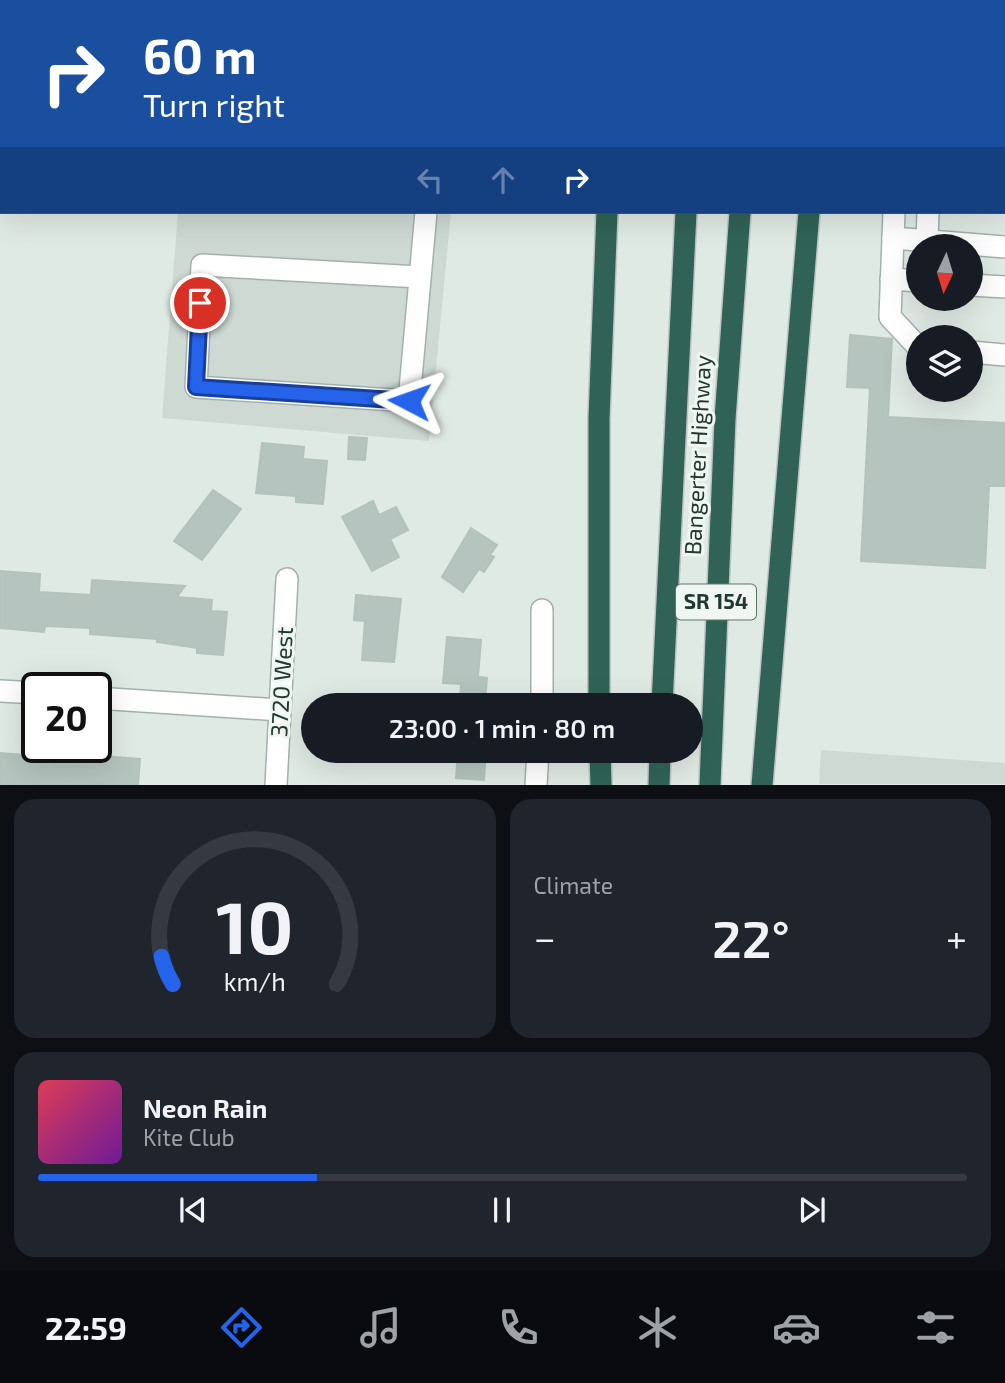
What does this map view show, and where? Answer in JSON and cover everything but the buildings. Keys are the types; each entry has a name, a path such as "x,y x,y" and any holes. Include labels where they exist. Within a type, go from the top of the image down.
{"highway":[{"path":"599,693 599,418 607,214"},
{"name":"Bangerter Highway","path":"663,693 686,214"},
{"name":"Bangerter Highway","path":"710,785 725,432 740,214"},
{"path":"762,785 809,214"},
{"path":"600,763 601,785"},
{"path":"659,785 660,763"}],"street":[{"path":"419,278 202,265 196,387 409,401 426,214"},
{"path":"894,214 890,317 906,334"},
{"path":"926,234 928,214"},
{"path":"892,238 906,239"},
{"path":"984,245 1005,247"},
{"path":"891,279 906,280"},
{"path":"984,286 1005,287"},
{"path":"983,353 1005,355"},
{"name":"3720 West","path":"276,785 287,579"},
{"path":"542,610 542,693"},
{"path":"0,691 21,693"},
{"path":"112,699 280,710"},
{"path":"536,785 537,763"}],"shaded area":[{"path":"178,214 451,214 429,441 162,418"},
{"path":"821,750 1005,763 1005,784 819,784"}],"route":[{"path":"200,303 196,387 409,401"}]}
